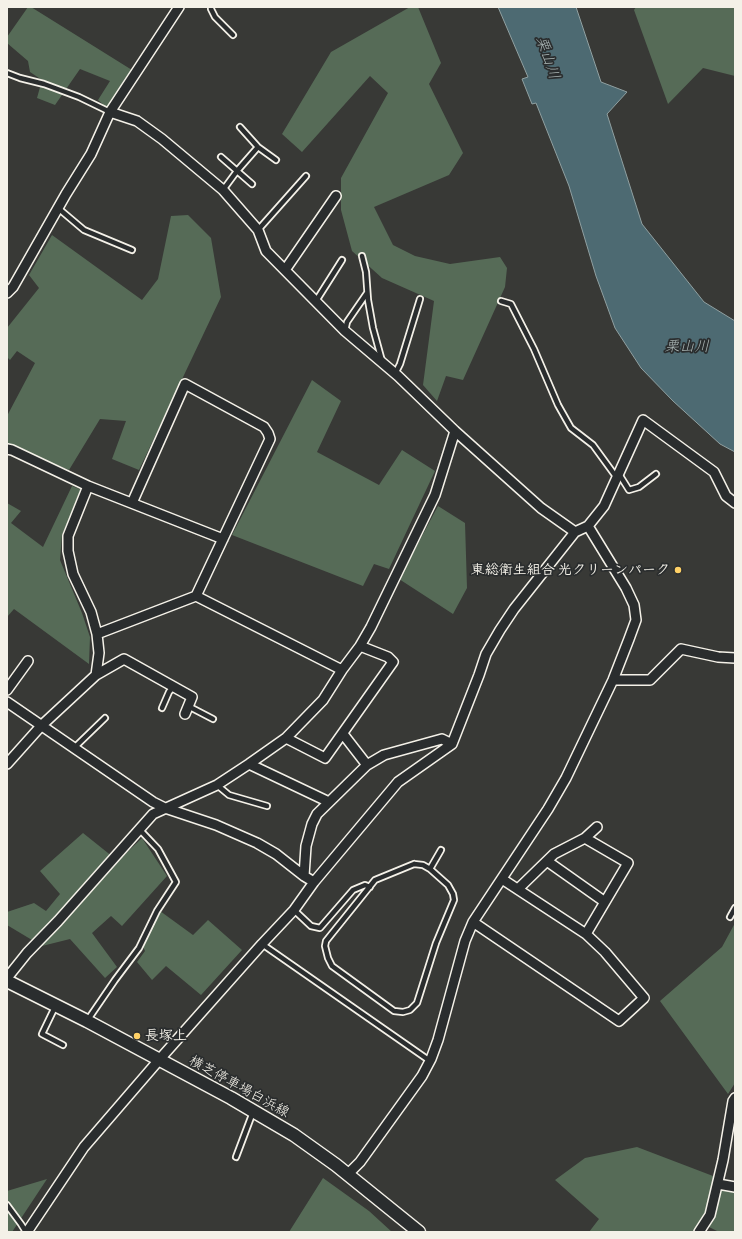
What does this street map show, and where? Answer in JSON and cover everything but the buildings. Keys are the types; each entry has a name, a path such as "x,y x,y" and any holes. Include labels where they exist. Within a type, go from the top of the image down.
{"main road":[{"name":"横芝停車場白浜線","path":"7,981 87,1021 253,1111 294,1135 348,1174 420,1232"}],"street":[{"path":"9,288 91,154 110,112 179,7"},
{"path":"110,112 137,121 162,139 223,190 258,230 266,251 345,331 384,364 455,431 541,508 575,532"},
{"path":"285,270 336,196"},
{"path":"97,634 196,596 270,439 268,433 264,426 185,384 132,503"},
{"path":"26,1232 84,1147 159,1060 294,910 314,882 398,782 452,744 480,675 486,654 500,630 514,609 575,532 588,526 604,506 643,420 714,472 726,496 735,503"},
{"path":"7,978 27,953 58,921 153,814 217,785 286,738 323,700 342,670 360,646 371,627 435,496 455,431"},
{"path":"7,449 88,486 223,539"},
{"path":"88,486 68,536 68,551 73,574 91,612 97,634 99,653 96,675"},
{"path":"348,1174 364,1156 422,1076 430,1061 438,1040 465,941 473,922 548,809 566,778 613,680 636,620 634,605 626,588 588,526"},
{"path":"196,596 342,670"},
{"path":"286,738 325,758 393,662 388,657 360,646"},
{"path":"613,680 650,680 681,649 718,657 735,658"},
{"path":"7,764 41,726 96,675 124,659 192,697 186,710"},
{"path":"7,690 28,661"},
{"path":"7,702 153,802 257,843 276,854 314,882"},
{"path":"343,734 367,765"},
{"path":"304,876 306,846 312,824 317,814 367,765 384,755 442,739 452,744"},
{"path":"248,764 329,802"},
{"path":"518,890 554,854 585,838 597,827"},
{"path":"585,838 628,863 586,934"},
{"path":"547,861 605,902"},
{"path":"473,922 619,1021 644,998 605,952 586,934 502,879"},
{"path":"699,1232 710,1215 718,1184 733,1101 735,1098"},
{"path":"718,1184 735,1188"}],"lane":[{"path":"211,7 215,17 233,35"},
{"path":"7,73 44,84 79,97 110,112"},
{"path":"240,128 258,147 276,160"},
{"path":"223,190 258,147"},
{"path":"221,156 252,184"},
{"path":"258,230 306,176"},
{"path":"58,208 84,230 132,250"},
{"path":"362,256 366,272 373,328 384,364"},
{"path":"316,301 342,260"},
{"path":"345,331 347,322 368,293"},
{"path":"395,374 400,364 420,299"},
{"path":"501,301 510,304 534,349 558,405 571,428 593,446 628,490 639,487 656,474"},
{"path":"162,708 173,686"},
{"path":"186,710 213,719"},
{"path":"74,748 106,718"},
{"path":"217,785 229,795 267,806"},
{"path":"87,1021 139,948 156,911 176,882 158,849 140,830"},
{"path":"430,870 442,850"},
{"path":"414,864 423,865 430,870 448,885 453,894 454,900 436,943 417,1003 410,1010 403,1012 394,1011 332,966 328,958 325,946 326,941 370,887 375,880 414,864"},
{"path":"294,910 311,926 320,928 353,890 365,885 370,887"},
{"path":"730,917 735,908"},
{"path":"262,944 430,1061"},
{"path":"55,1005 42,1034 63,1045"},
{"path":"236,1157 253,1111"},
{"path":"7,1205 26,1232"}],"green space":[{"path":"28,7 31,7 132,70 107,108 98,100 110,81 80,69 55,105 37,98 42,80 30,72 28,61 7,43 7,37"},
{"path":"410,7 418,7 441,63 429,84 463,153 449,175 374,207 393,245 415,256 450,264 500,257 507,268 505,287 463,380 446,376 437,401 423,385 434,301 382,278 352,251 341,210 341,178 388,93 370,76 302,152 282,134 331,52"},
{"path":"636,7 735,7 735,76 703,68 668,104 634,10"},
{"path":"188,215 211,238 221,297 139,470 112,459 126,421 100,419 69,470 7,445 7,416 35,363 17,351 10,360 7,357 7,328 39,288 29,275 52,235 142,300 158,279 171,216"},
{"path":"312,380 341,401 317,452 379,485 402,450 435,471 389,569 374,564 363,586 232,535"},
{"path":"72,486 82,490 62,535 60,560 82,613 90,637 89,664 14,609 7,617 7,503 21,511 11,523 43,547"},
{"path":"438,506 465,523 467,588 453,614 399,579"},
{"path":"83,833 118,861 142,838 167,876 122,926 111,916 92,933 117,967 105,978 70,939 42,946 7,925 7,912 34,903 46,911 60,894 40,871"},
{"path":"160,911 193,935 208,920 242,950 201,995 166,966 152,980 137,962 145,951 139,938"},
{"path":"735,923 735,1083 728,1094 660,1001 722,947"},
{"path":"637,1147 713,1176 735,1192 735,1232 719,1232 705,1225 700,1232 589,1232 599,1219 555,1180 585,1158"},
{"path":"323,1178 369,1211 392,1232 289,1232"},
{"path":"47,1179 12,1232 7,1232 7,1191"}],"water":[{"name":"栗山川","path":"498,7 576,7 601,82 627,92 607,114 642,224 704,302 735,321 735,452 720,444 673,401 641,368 615,328 596,276 569,186 536,103 532,104 522,79 528,77"}],"place":[{"name":"東総衛生組合 光クリーンパーク","path":"678,570"},
{"name":"長塚上","path":"137,1036"}]}
